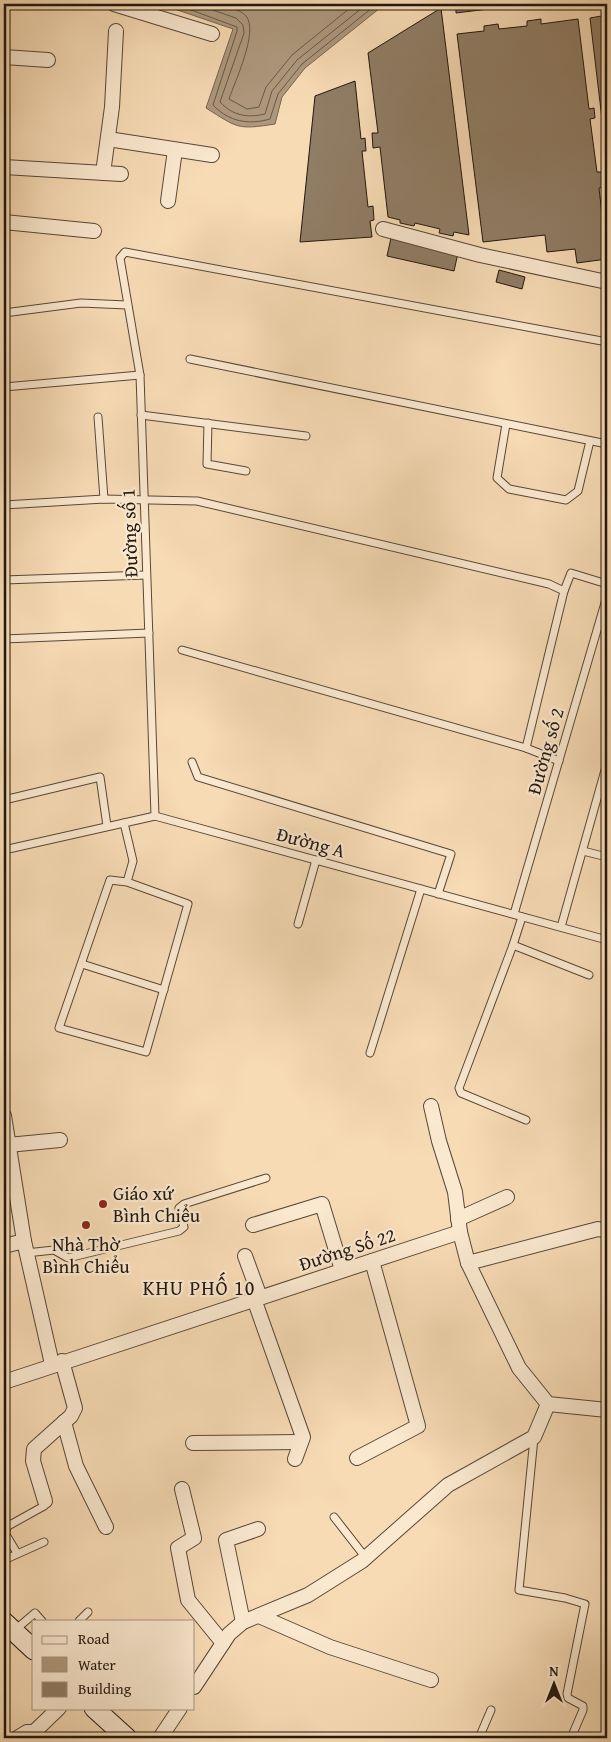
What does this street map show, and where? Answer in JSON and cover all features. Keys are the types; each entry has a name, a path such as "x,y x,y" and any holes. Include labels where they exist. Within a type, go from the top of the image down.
{"main road":[{"path":"8,1627 32,1648"},
{"path":"96,1710 127,1738"}],"street":[{"path":"114,4 212,34"},
{"path":"103,173 112,107 116,31"},
{"path":"4,57 48,60"},
{"path":"108,139 212,155"},
{"path":"168,201 174,150"},
{"path":"4,167 121,174"},
{"path":"4,222 94,231"},
{"path":"383,230 480,255 607,282"},
{"path":"431,1106 454,1192 459,1226 468,1263 519,1368 548,1404 607,1410"},
{"path":"4,1116 25,1247 57,1363 75,1408 64,1422 36,1446 33,1452 33,1461 45,1501"},
{"path":"8,1145 60,1140"},
{"name":"Đường Số 22","path":"4,1382 372,1260 459,1226 507,1197"},
{"path":"253,1225 322,1204 342,1270"},
{"path":"468,1263 598,1229 607,1231"},
{"path":"4,1246 25,1247"},
{"path":"246,1256 257,1298 302,1437 295,1459"},
{"path":"357,1458 418,1426 372,1260"},
{"path":"195,1686 229,1634 243,1622 308,1595 366,1558 448,1485 534,1437 548,1404"},
{"path":"64,1422 76,1466 106,1527"},
{"path":"193,1443 301,1442"},
{"path":"182,1489 194,1538 178,1548 188,1600 223,1644"},
{"path":"243,1622 226,1540 258,1529"},
{"path":"259,1616 330,1647 430,1680"},
{"path":"16,1738 26,1732 34,1732 57,1710"},
{"path":"160,1738 179,1710"}],"lane":[{"name":"Đường số 1","path":"155,816 140,375 120,258 125,252 607,342"},
{"path":"4,314 81,303 127,305"},
{"path":"190,359 607,444"},
{"path":"4,387 140,375"},
{"path":"141,414 306,436"},
{"path":"98,417 104,499"},
{"path":"208,424 206,464 246,471"},
{"path":"506,424 497,478 509,489 566,500 578,491 590,441"},
{"path":"4,505 104,499 197,501 549,584 564,591"},
{"path":"526,748 564,591 571,573 607,584"},
{"path":"4,580 146,575"},
{"name":"Đường số 2","path":"514,914 607,596"},
{"path":"4,639 149,633"},
{"path":"182,650 526,748 559,762"},
{"path":"192,762 198,778 450,854 438,894"},
{"path":"561,927 607,763"},
{"path":"4,800 100,778 106,826"},
{"name":"Đường A","path":"4,850 155,816 607,940"},
{"path":"124,823 133,860 127,882"},
{"path":"583,851 607,857"},
{"path":"298,924 316,860"},
{"path":"110,880 127,882 188,904 146,1052 59,1028 82,964 110,880"},
{"path":"370,1054 422,889"},
{"path":"522,916 513,945 459,1088 461,1093 526,1120"},
{"path":"513,945 589,975"},
{"path":"82,964 164,990"},
{"path":"25,1247 54,1250 68,1258 179,1231 184,1227 179,1208 184,1204 266,1178"},
{"path":"534,1437 519,1590 565,1598 585,1604 567,1694 568,1698 583,1706 583,1710 571,1738"},
{"path":"17,1553 5,1533 8,1526 44,1506 45,1501"},
{"path":"334,1517 366,1558"},
{"path":"4,1560 44,1542"},
{"path":"80,1620 88,1612"},
{"path":"8,1627 35,1613 41,1620"},
{"path":"479,1738 491,1710"}],"water":[{"path":"160,4 385,4 305,68 282,97 275,124 245,127 225,120 206,108 233,29"}],"building":[{"path":"456,4 528,4 456,13"},
{"path":"441,8 469,235 454,232 453,236 439,233 440,229 415,223 414,226 400,223 400,220 388,217 380,147 373,148 372,133 378,133 368,53"},
{"path":"607,15 607,161 590,18"},
{"path":"541,19 541,24 578,19 589,109 594,108 595,118 590,119 597,172 602,172 604,187 599,188 607,259 577,263 575,249 547,252 545,235 483,242 457,34 484,31 484,26 498,24 499,29 527,26 527,21"},
{"path":"355,81 361,139 365,138 366,151 362,151 368,207 373,206 374,220 370,221 372,237 300,242 315,96"},
{"path":"391,238 458,253 454,271 387,256"},
{"path":"499,270 525,277 522,289 496,282"}],"place":[{"name":"Giáo xứ Bình Chiểu","path":"103,1204"},
{"name":"Nhà Thờ Bình Chiểu","path":"86,1225"}],"district":[{"name":"KHU PHỐ 10","path":"199,1288"}]}
